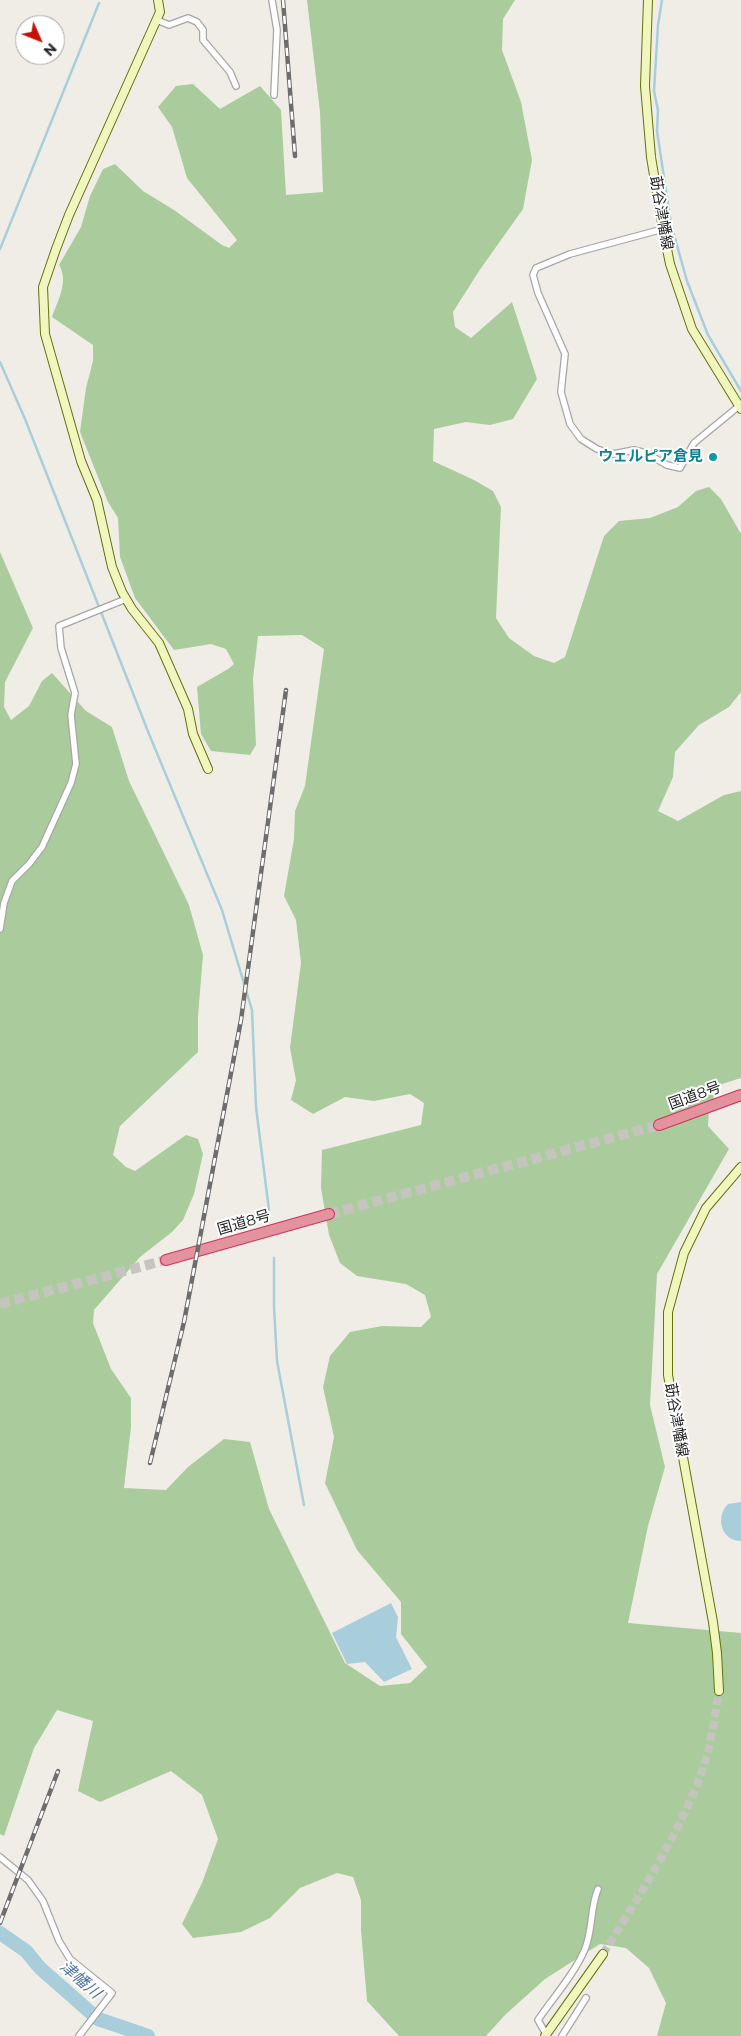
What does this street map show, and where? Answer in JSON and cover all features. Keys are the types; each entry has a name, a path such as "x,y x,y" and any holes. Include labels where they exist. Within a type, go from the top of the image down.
{"highway":[{"name":"国道8号","path":"659,1125 741,1095"},
{"name":"国道8号","path":"166,1260 329,1214"}],"main road":[{"path":"158,0 160,12 157,20 69,215 43,287 45,334 81,461 98,500 112,567 126,599 159,643 188,709 194,734 208,769"},
{"name":"莇谷津幡線","path":"648,0 645,86 652,157 670,264 692,329 740,407"},
{"name":"莇谷津幡線","path":"719,1691 717,1654 712,1622 668,1375 668,1312 684,1253 706,1208 741,1166"},
{"path":"546,2035 603,1954"}],"street":[{"path":"272,0 277,30 274,95"},
{"path":"157,20 169,24 188,18 198,22 202,30 203,40 223,63 233,77 236,86"},
{"path":"663,229 570,254 536,268 533,275 538,293 565,354 561,392 570,424 582,439 597,449 613,454 634,450 646,453 667,465 680,468 694,443 740,407"},
{"path":"0,929 4,903 12,881 42,847 72,783 76,764 71,714 75,693 61,648 59,626 126,599"},
{"path":"0,1857 28,1880 44,1901 59,1941 70,1959 112,1994 79,2036"},
{"path":"546,2035 538,2020 586,1948 591,1911 598,1889"},
{"path":"562,2036 586,1998"}],"green space":[{"path":"307,0 515,0 503,19 502,50 521,102 532,160 523,209 479,271 453,312 455,327 471,338 512,302 537,379 513,419 490,425 466,422 434,429 433,461 493,491 501,507 496,618 509,638 534,656 554,663 565,657 604,536 619,521 650,518 678,507 696,491 709,487 721,499 741,534 741,692 729,707 699,725 675,752 673,777 658,811 678,821 724,795 741,791 741,1078 719,1085 709,1108 708,1126 729,1149 657,1274 650,1405 665,1467 648,1526 628,1623 741,1633 741,2036 657,2036 666,2003 649,1968 626,1948 600,1944 545,1979 505,2015 486,2036 399,2036 367,2001 361,1930 361,1900 353,1877 337,1873 300,1888 270,1918 241,1932 193,1938 182,1924 202,1883 218,1839 202,1795 171,1771 100,1802 78,1791 93,1721 57,1710 34,1748 4,1836 0,1834 0,552 33,628 5,682 4,707 11,720 29,706 42,681 52,673 86,711 112,727 129,781 189,905 203,955 198,1016 198,1052 120,1126 113,1155 126,1167 135,1171 186,1135 198,1139 203,1154 194,1194 183,1220 172,1232 140,1257 94,1310 93,1323 111,1369 131,1398 131,1427 124,1488 166,1490 188,1467 224,1439 250,1442 269,1509 345,1663 380,1686 410,1683 427,1667 401,1634 401,1602 357,1550 325,1483 334,1437 323,1387 330,1356 350,1332 382,1326 421,1327 431,1317 425,1295 406,1284 357,1276 340,1263 329,1235 321,1188 322,1150 421,1125 424,1103 410,1094 374,1101 345,1097 313,1114 291,1100 296,1080 290,1048 301,963 296,920 284,896 294,839 295,811 305,786 324,649 302,635 258,636 253,679 256,745 250,755 211,751 201,734 197,687 234,664 226,649 211,644 174,650 135,598 120,557 118,518 108,502 80,432 86,388 93,361 93,345 52,317 63,284 62,271 59,265 81,227 90,196 103,169 115,164 143,191 174,210 222,245 229,248 237,240 187,178 172,127 158,107 176,86 193,84 220,109 260,86 281,110 286,195 323,192 320,112"}],"water":[{"path":"741,1502 741,1541 734,1540 725,1533 721,1521 724,1509 728,1504"},
{"path":"391,1603 398,1617 396,1637 412,1669 384,1682 365,1662 347,1664 332,1633"}],"waterway":[{"path":"662,0 658,25 654,91 658,110 657,131 671,224 687,281 708,335 741,391"},
{"path":"0,249 99,3"},
{"path":"0,362 25,419 149,734 222,910 252,1010 256,1107 269,1210"},
{"path":"274,1258 277,1361 304,1505"},
{"name":"津幡川","path":"0,1933 26,1951 40,1968 98,2019 148,2036"}],"tunnel":[{"path":"329,1214 659,1125"},
{"path":"0,1304 166,1260"},
{"path":"603,1954 655,1869 689,1803 706,1758 719,1691"}],"railway":[{"path":"283,0 295,156"},
{"path":"150,1463 184,1322 241,1020 286,690"},
{"path":"0,1923 58,1771"}],"place":[{"name":"ウェルピア倉見","path":"713,457"}]}
